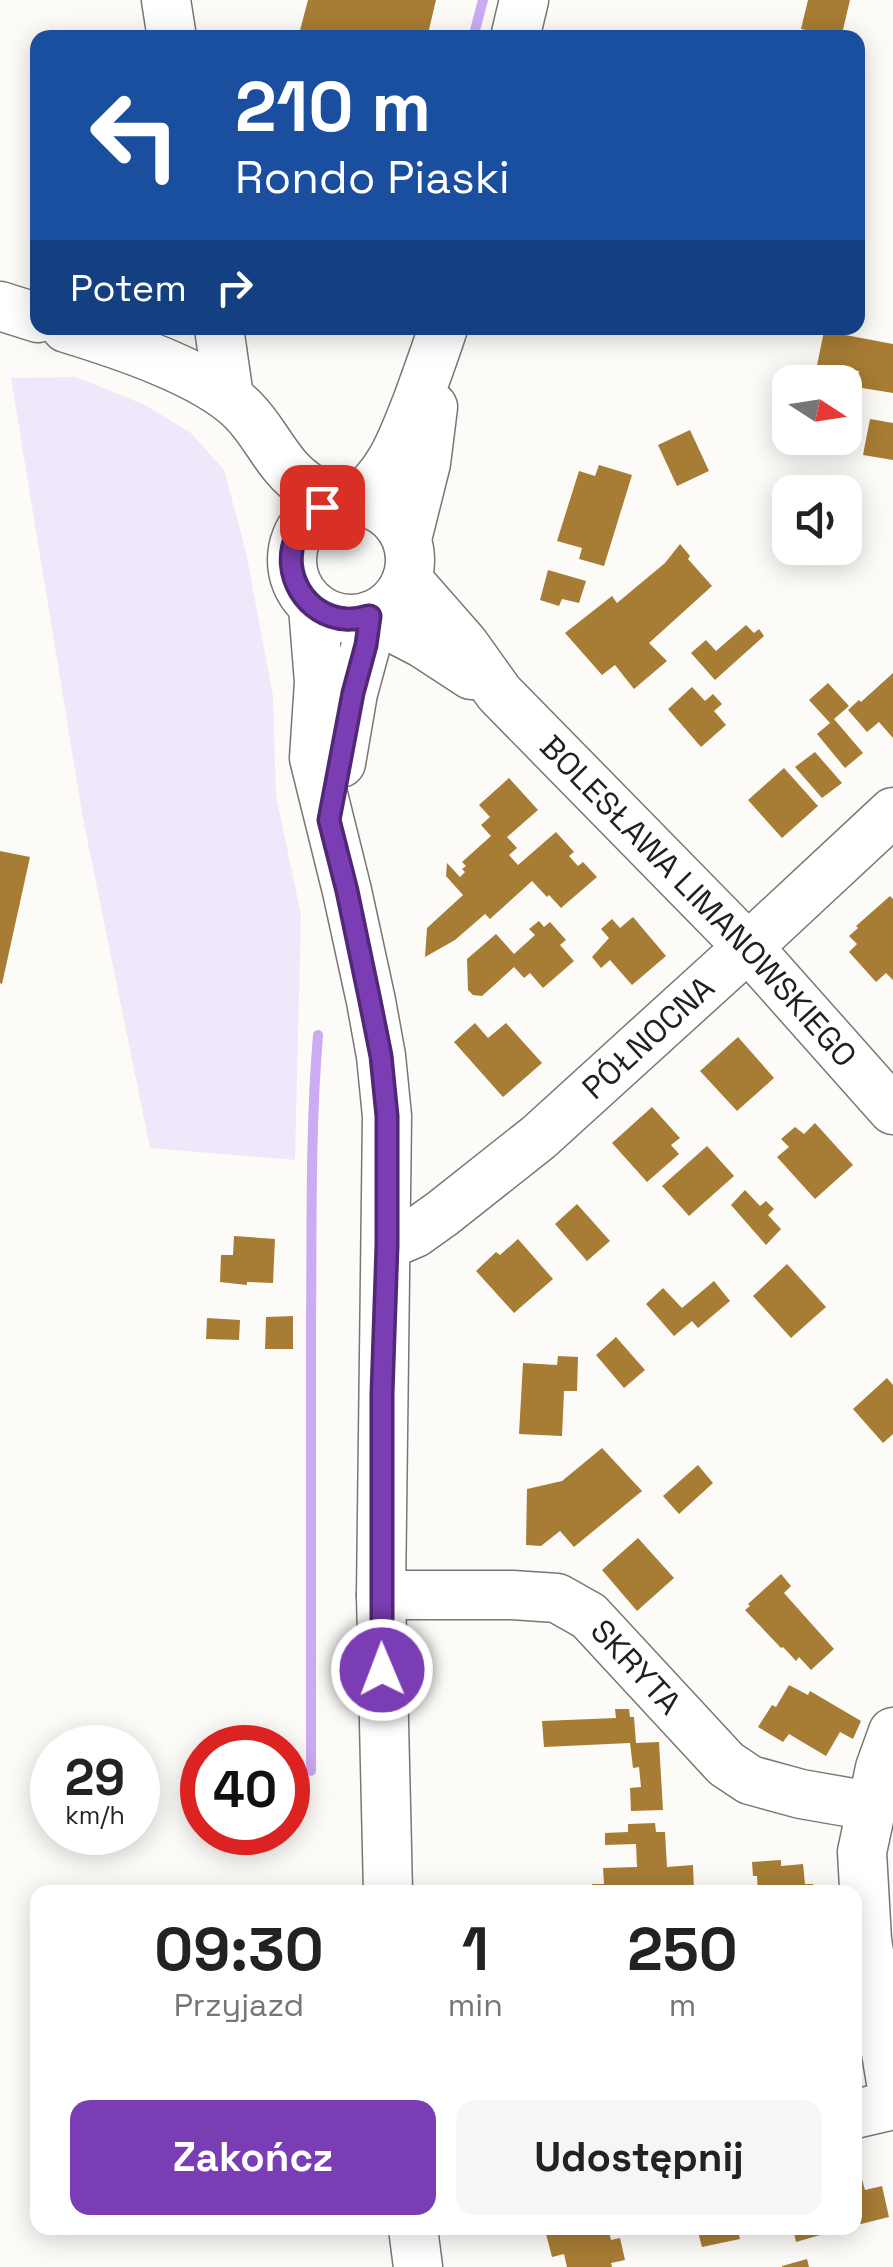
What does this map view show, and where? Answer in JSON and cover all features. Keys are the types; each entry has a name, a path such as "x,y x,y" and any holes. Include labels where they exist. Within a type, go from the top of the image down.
{"street":[{"path":"166,0 171,30"},
{"path":"517,30 524,0"},
{"path":"0,306 30,315"},
{"path":"86,335 147,356 229,397 244,411 286,469 318,494 381,508 397,521 407,559"},
{"path":"220,335 229,397"},
{"path":"270,445 293,575 300,592 330,616 348,620 384,609 398,596 420,495 432,432 437,348"},
{"path":"291,556 295,538 306,520 322,507 345,502 378,480 392,463 437,348"},
{"name":"BOLESŁAWA LIMANOWSKIEGO","path":"407,559 499,693 748,948 893,1110"},
{"path":"313,606 320,682 314,758 347,891 381,1056 387,1116 381,1595 388,1885"},
{"path":"329,820 370,616"},
{"name":"BOLESŁAWA LIMANOWSKIEGO","path":"370,616 422,643 499,693"},
{"name":"PÓŁNOCNA","path":"387,1245 415,1233 539,1136 893,812"},
{"name":"SKRYTA","path":"381,1595 557,1598 588,1616 726,1764 750,1780 870,1806"},
{"path":"893,1732 870,1806 862,1852 867,1940 893,2094"},
{"path":"862,2113 893,2106"},
{"path":"414,2235 418,2267"}],"shaded area":[{"path":"76,377 145,405 191,433 224,470 246,552 273,696 276,795 301,915 295,1160 150,1148 83,819 11,378"}],"building":[{"path":"308,0 436,0 429,30 300,30"},
{"path":"808,0 850,0 843,30 801,29"},
{"path":"823,335 893,344 893,393 862,388 862,365 817,365"},
{"path":"870,419 893,423 893,460 863,455"},
{"path":"690,430 709,471 677,486 658,445"},
{"path":"599,465 632,475 604,566 579,559 582,548 557,541 579,471 595,476"},
{"path":"680,544 712,586 649,643 667,661 634,689 615,665 602,675 565,633 612,596 617,603 665,563"},
{"path":"548,570 586,581 579,603 562,599 559,606 540,600"},
{"path":"746,625 754,633 759,629 764,636 715,680 691,653 706,640 716,651"},
{"path":"893,673 893,738 879,722 867,732 848,710"},
{"path":"828,683 849,706 834,719 863,753 845,768 817,734 830,723 809,700"},
{"path":"692,687 705,701 713,694 722,704 714,711 726,725 701,747 668,709"},
{"path":"815,752 842,783 822,798 795,767"},
{"path":"784,768 818,806 782,838 748,800"},
{"path":"509,778 538,810 507,837 517,848 509,855 518,865 556,832 574,852 569,856 578,866 583,862 597,877 561,908 532,881 490,919 485,914 455,940 425,957 427,928 463,895 446,876 447,863 460,877 465,872 462,862 491,836 481,825 490,817 479,805"},
{"path":"0,851 30,857 2,984 0,983"},
{"path":"890,896 893,980 886,973 876,982 849,952 857,944 849,936"},
{"path":"633,917 666,956 632,985 610,960 601,968 592,957 609,938 601,929 612,919 620,928"},
{"path":"539,921 544,927 550,922 566,940 560,945 574,961 543,988 530,973 524,978 514,967 482,996 473,995 468,990 467,959 496,934 514,954 535,935 529,929"},
{"path":"475,1023 488,1038 506,1023 542,1063 503,1097 454,1042"},
{"path":"738,1037 774,1078 737,1111 700,1071"},
{"path":"652,1107 680,1138 671,1145 679,1154 647,1182 612,1143"},
{"path":"815,1123 853,1165 815,1199 777,1157 789,1147 781,1139 795,1127 804,1134"},
{"path":"707,1146 734,1176 689,1216 662,1186"},
{"path":"745,1190 760,1206 766,1201 774,1209 768,1215 781,1229 766,1245 731,1205"},
{"path":"577,1204 610,1241 587,1261 555,1224"},
{"path":"234,1236 275,1239 273,1283 220,1282 221,1255 233,1255"},
{"path":"518,1239 553,1279 514,1313 476,1271"},
{"path":"787,1264 826,1307 791,1338 753,1296"},
{"path":"714,1281 730,1301 698,1328 692,1321 674,1336 646,1304 663,1288 682,1308"},
{"path":"293,1316 293,1349 265,1349 266,1317"},
{"path":"207,1318 240,1320 239,1340 206,1339"},
{"path":"616,1337 645,1370 624,1388 596,1355"},
{"path":"558,1356 578,1357 577,1391 564,1391 562,1436 519,1434 523,1363 557,1365"},
{"path":"887,1378 893,1385 893,1434 883,1443 853,1409"},
{"path":"602,1448 642,1491 574,1547 560,1531 541,1546 526,1545 527,1489 562,1481"},
{"path":"698,1465 713,1483 679,1514 663,1496"},
{"path":"638,1538 674,1578 637,1611 602,1570"},
{"path":"781,1574 791,1586 784,1593 834,1649 811,1670 799,1657 796,1661 781,1648 745,1610"},
{"path":"789,1685 808,1695 810,1691 861,1721 853,1739 840,1732 826,1756 789,1734 783,1742 758,1727"},
{"path":"615,1709 629,1709 630,1717 634,1717 636,1743 659,1742 663,1810 631,1811 630,1788 641,1787 639,1767 633,1768 630,1743 544,1747 542,1721 616,1718"},
{"path":"655,1823 656,1832 665,1832 667,1867 693,1865 694,1885 592,1885 604,1884 603,1868 637,1867 636,1844 605,1845 605,1833 628,1832 628,1824"},
{"path":"781,1860 781,1866 803,1864 805,1884 813,1885 758,1885 752,1862"},
{"path":"862,2180 865,2190 882,2186 889,2217 862,2224"},
{"path":"546,2235 610,2235 611,2240 620,2238 625,2260 611,2263 612,2267 567,2267 564,2254 552,2257"},
{"path":"699,2235 739,2235 740,2239 702,2247"},
{"path":"794,2235 820,2235 796,2242"},
{"path":"807,2259 809,2267 782,2267 782,2266"}],"waterway":[{"path":"475,30 483,0"},
{"path":"311,1771 312,1179 318,1035"}],"route":[{"path":"322,507 306,520 295,538 291,556 300,592 330,616 348,620 370,616 329,820 381,1056 387,1116 382,1670"}]}
